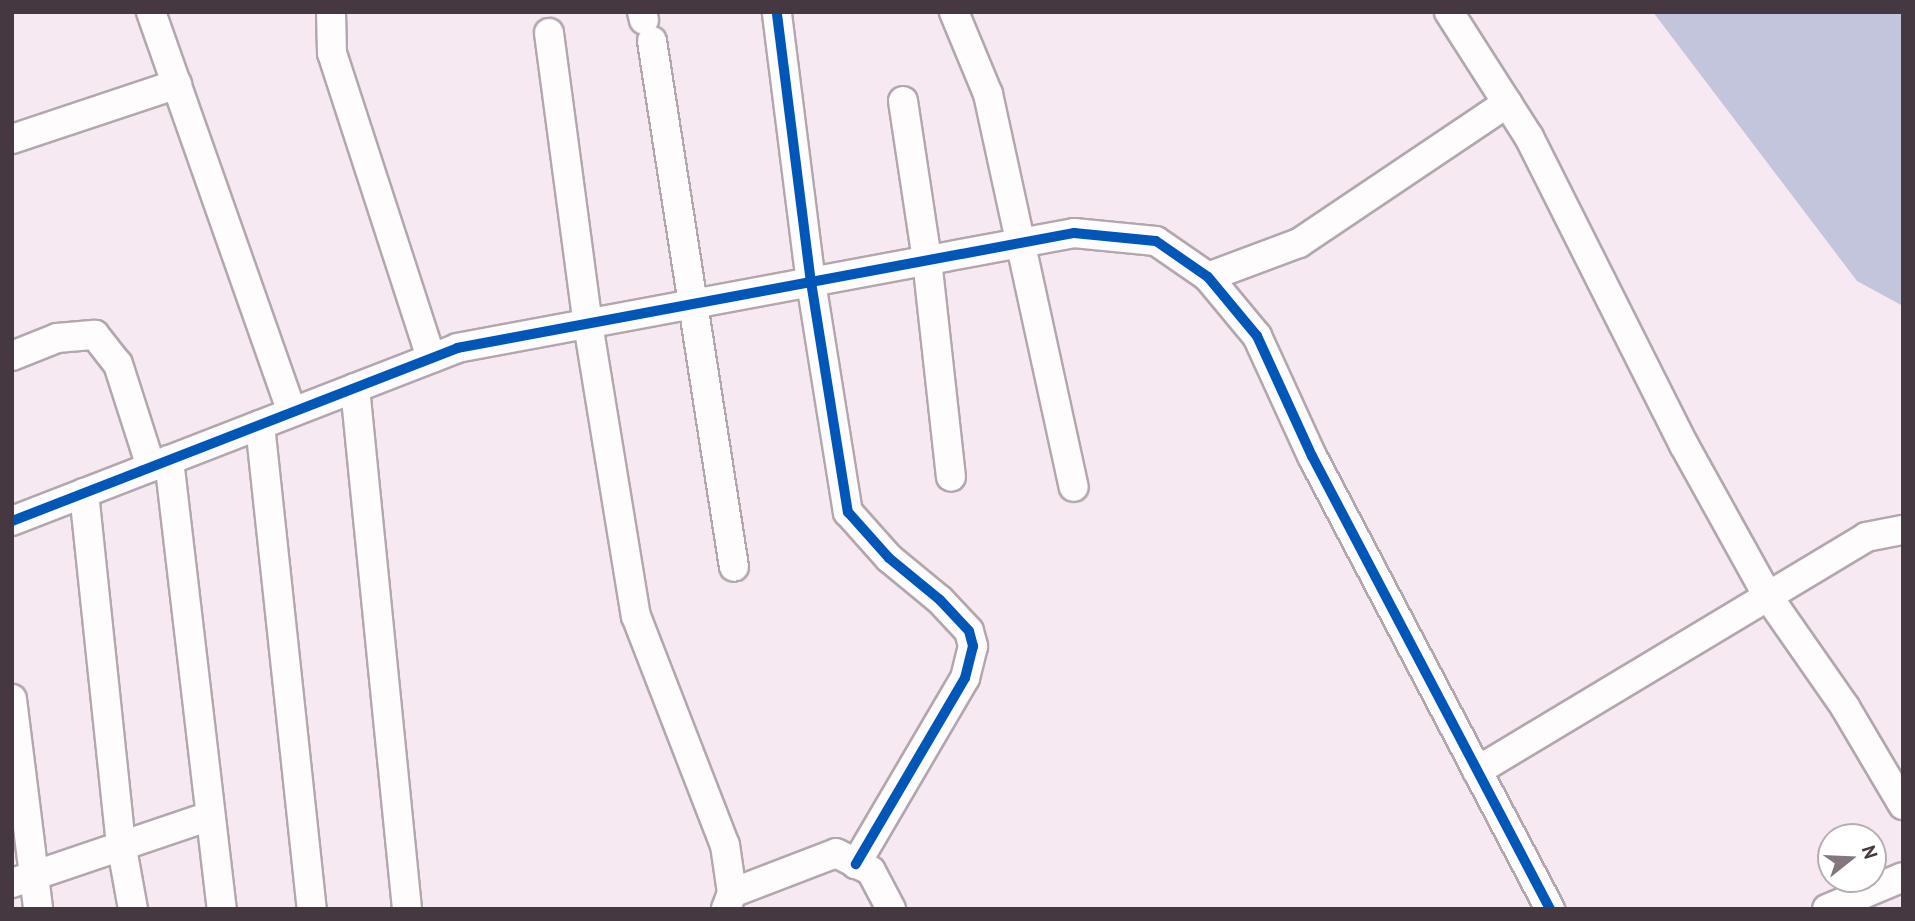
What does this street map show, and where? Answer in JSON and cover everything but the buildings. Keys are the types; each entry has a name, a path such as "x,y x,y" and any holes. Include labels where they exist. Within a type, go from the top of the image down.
{"street":[{"path":"151,12 292,412"},
{"path":"331,12 332,53 431,358"},
{"path":"954,12 988,94 1018,243 1074,488"},
{"path":"1448,12 1529,137 1684,445 1767,595 1845,707 1903,805"},
{"path":"777,14 811,282 848,513 889,558 940,600 969,631 973,646 965,678 856,864"},
{"path":"646,24 734,567"},
{"path":"549,33 588,324 636,616 725,845 729,901 836,853 871,872 891,909"},
{"path":"12,139 177,84"},
{"path":"903,101 927,260 951,477"},
{"path":"1208,277 1299,243 1507,103"},
{"path":"12,521 457,348 1074,233 1156,241 1208,277 1257,336 1312,456 1549,909"},
{"path":"12,356 57,338 95,335 118,364 160,463 222,909"},
{"path":"355,388 407,909"},
{"path":"260,425 312,909"},
{"path":"84,493 121,843 133,909"},
{"path":"1477,771 1866,537 1903,530"},
{"path":"12,699 23,878 38,909"},
{"path":"23,878 121,843 210,816"},
{"path":"1827,909 1903,877"}],"water":[{"path":"1653,12 1903,12 1903,306 1857,281"}],"cycle path":[{"path":"777,14 811,282 848,512 889,558 940,600 969,631 973,646 965,678 856,864"},
{"path":"12,521 457,348 1074,233 1156,241 1208,277 1257,336 1312,456 1550,909"}]}
